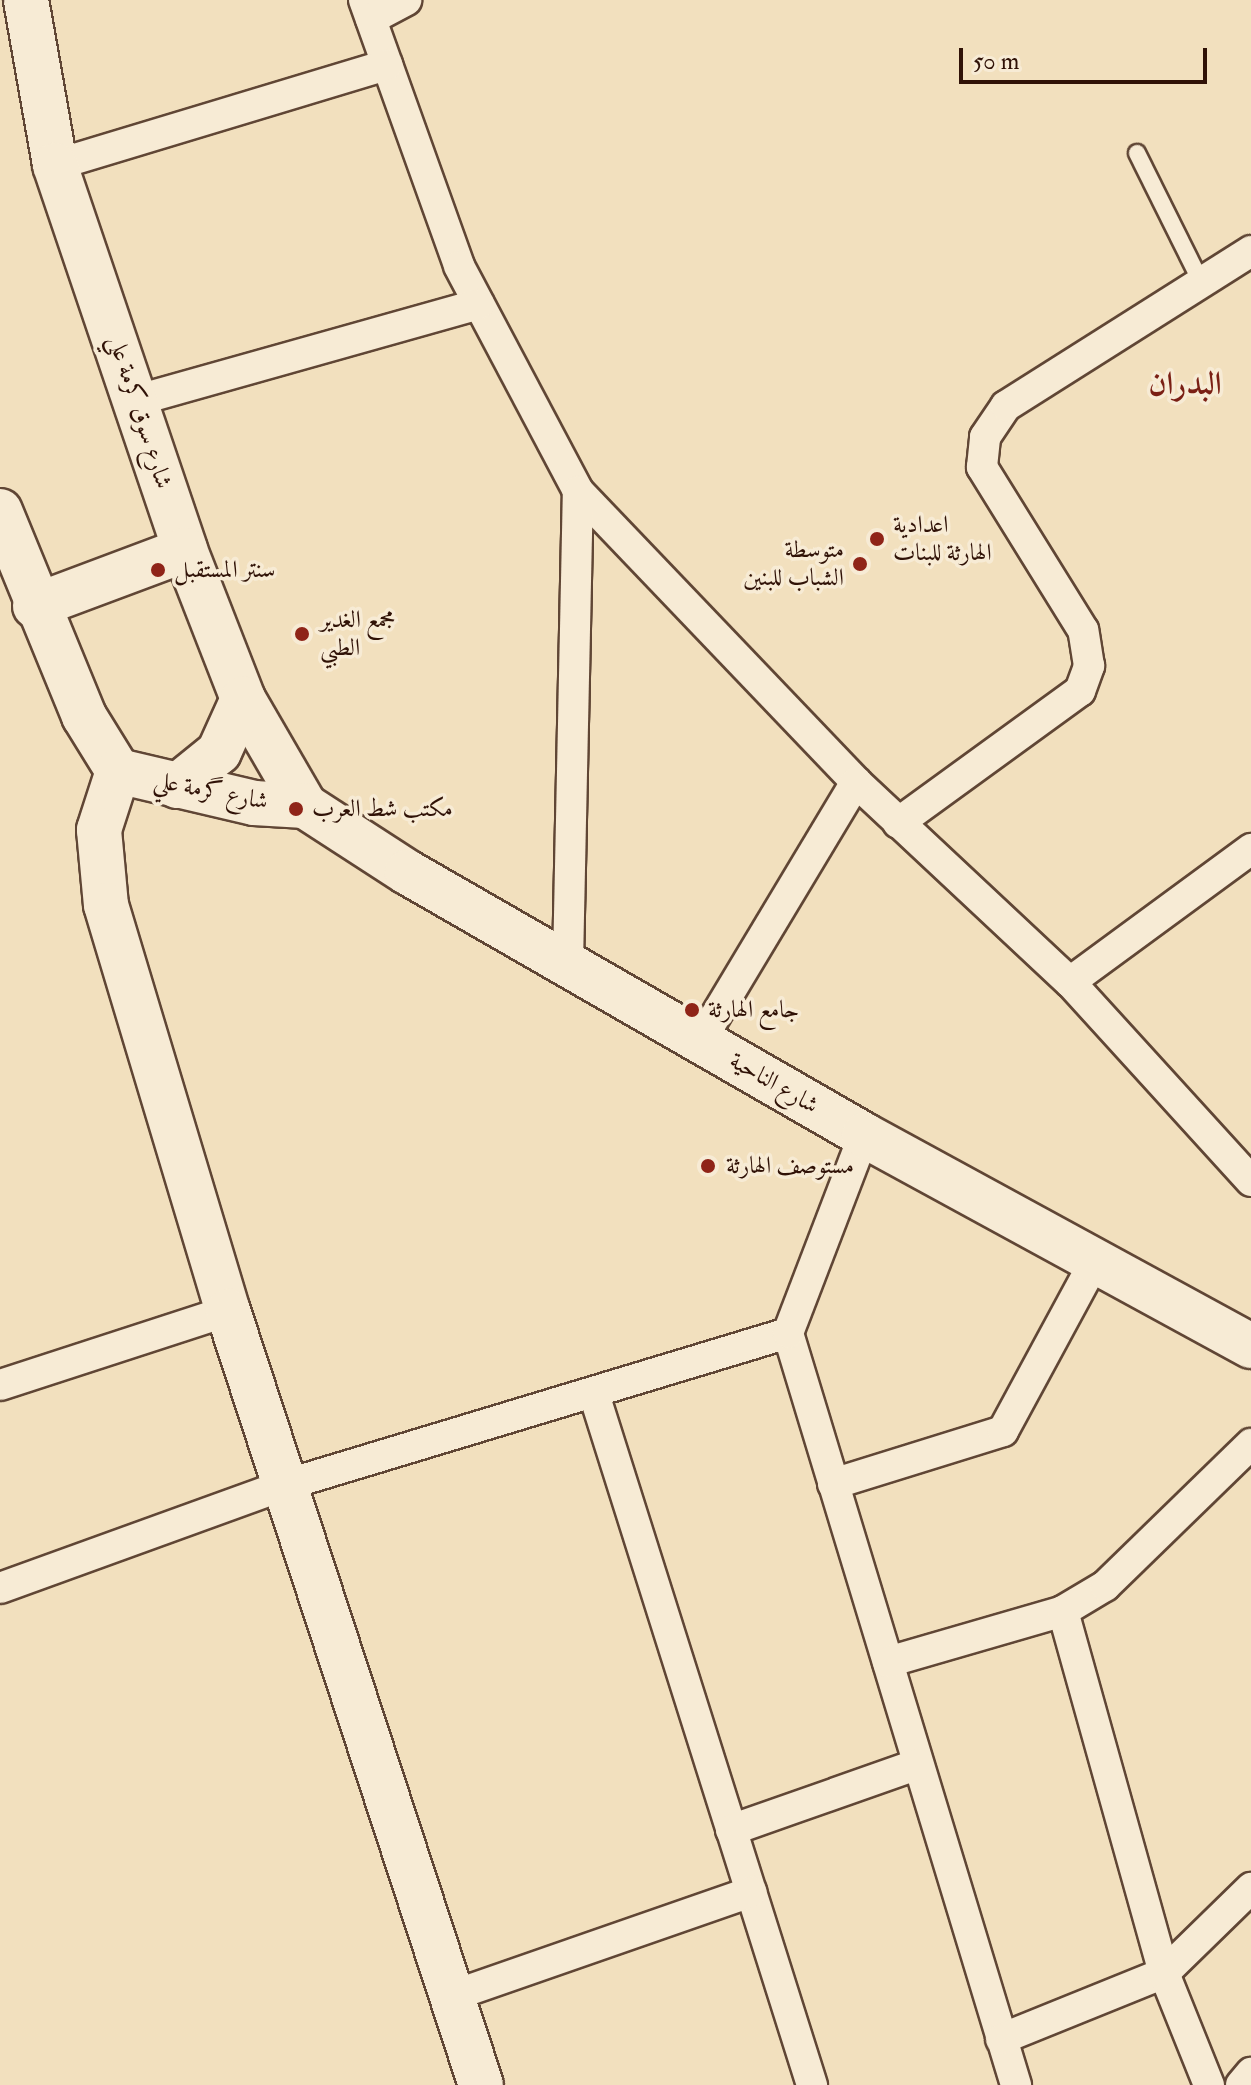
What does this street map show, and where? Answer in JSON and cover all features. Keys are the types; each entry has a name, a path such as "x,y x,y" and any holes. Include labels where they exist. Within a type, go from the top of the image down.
{"main road":[{"name":"شارع سوق كرمة علي","path":"26,0 55,165 138,400 185,550 243,699 305,806"},
{"path":"0,511 35,606 118,771 99,830 106,905 228,1311 481,2085"},
{"path":"35,606 185,550"},
{"path":"177,786 219,752 243,699"},
{"name":"شارع گرمة علي","path":"118,771 177,786 305,806"},
{"name":"شارع الناحية","path":"305,806 864,1135 1251,1346"}],"street":[{"path":"406,0 367,10 479,304 578,491 856,782 1070,982 1251,1181"},
{"path":"55,165 387,65"},
{"path":"898,823 1080,691 1089,666 1083,630 982,467 985,437 1006,406 1251,251"},
{"path":"138,400 479,304"},
{"path":"568,963 578,491"},
{"path":"701,1040 856,782"},
{"path":"1070,982 1251,849"},
{"path":"864,1135 788,1333 1016,2085"},
{"path":"833,1484 1003,1431 1095,1261"},
{"path":"0,1385 228,1311"},
{"path":"0,1588 285,1485 788,1333"},
{"path":"594,1394 812,2085"},
{"path":"888,1662 1063,1611 1105,1586 1251,1444"},
{"path":"1063,1611 1164,1973 1209,2085"},
{"path":"731,1830 918,1764"},
{"path":"1001,2039 1164,1973 1251,1888"},
{"path":"452,1996 751,1892"},
{"path":"1241,2085 1251,2073"}],"lane":[{"path":"1137,153 1201,282"}],"place":[{"name":"اعدادية الهارثة للبنات","path":"877,539"},
{"name":"متوسطة الشباب للبنين","path":"860,564"},
{"name":"سنتر المستقبل","path":"158,570"},
{"name":"مجمع الغدير الطبي","path":"302,634"},
{"name":"مكتب شط العرب","path":"296,809"},
{"name":"جامع الهارثة","path":"692,1010"},
{"name":"مستوصف الهارثة","path":"708,1166"}],"district":[{"name":"البدران","path":"1185,384"}]}
